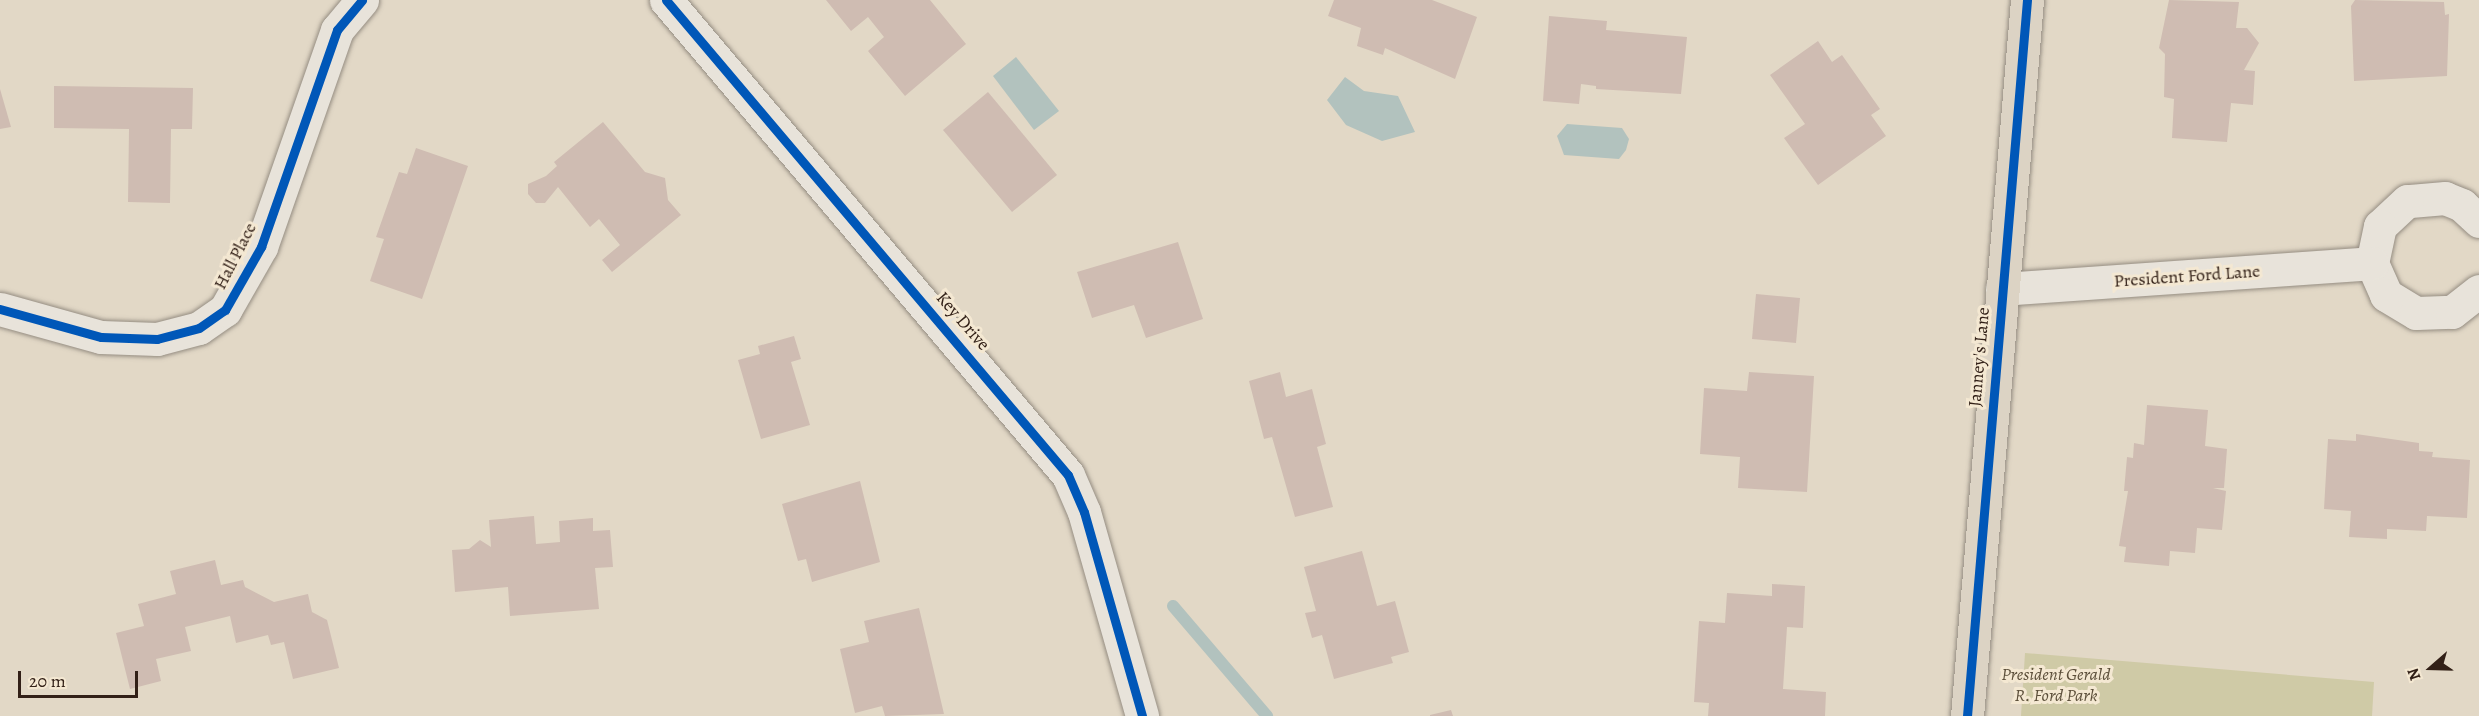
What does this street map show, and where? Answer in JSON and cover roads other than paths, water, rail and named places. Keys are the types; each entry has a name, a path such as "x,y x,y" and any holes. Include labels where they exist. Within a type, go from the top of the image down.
{"main road":[{"name":"Janney's Lane","path":"1967,716 2027,0"}],"street":[{"name":"Hall Place","path":"0,309 101,337 157,339 199,328 225,310 261,247 337,30 362,0"},
{"name":"Key Drive","path":"666,0 1068,475 1084,512 1142,716"},
{"path":"2479,221 2462,205 2445,198 2407,201 2380,226 2372,263 2386,295 2416,314 2452,312 2479,291"},
{"name":"President Ford Lane","path":"2002,289 2372,263"}],"waterway":[{"path":"1173,606 1267,716"}],"park label":[{"name":"President Gerald R. Ford Park","path":"2056,685"}]}
